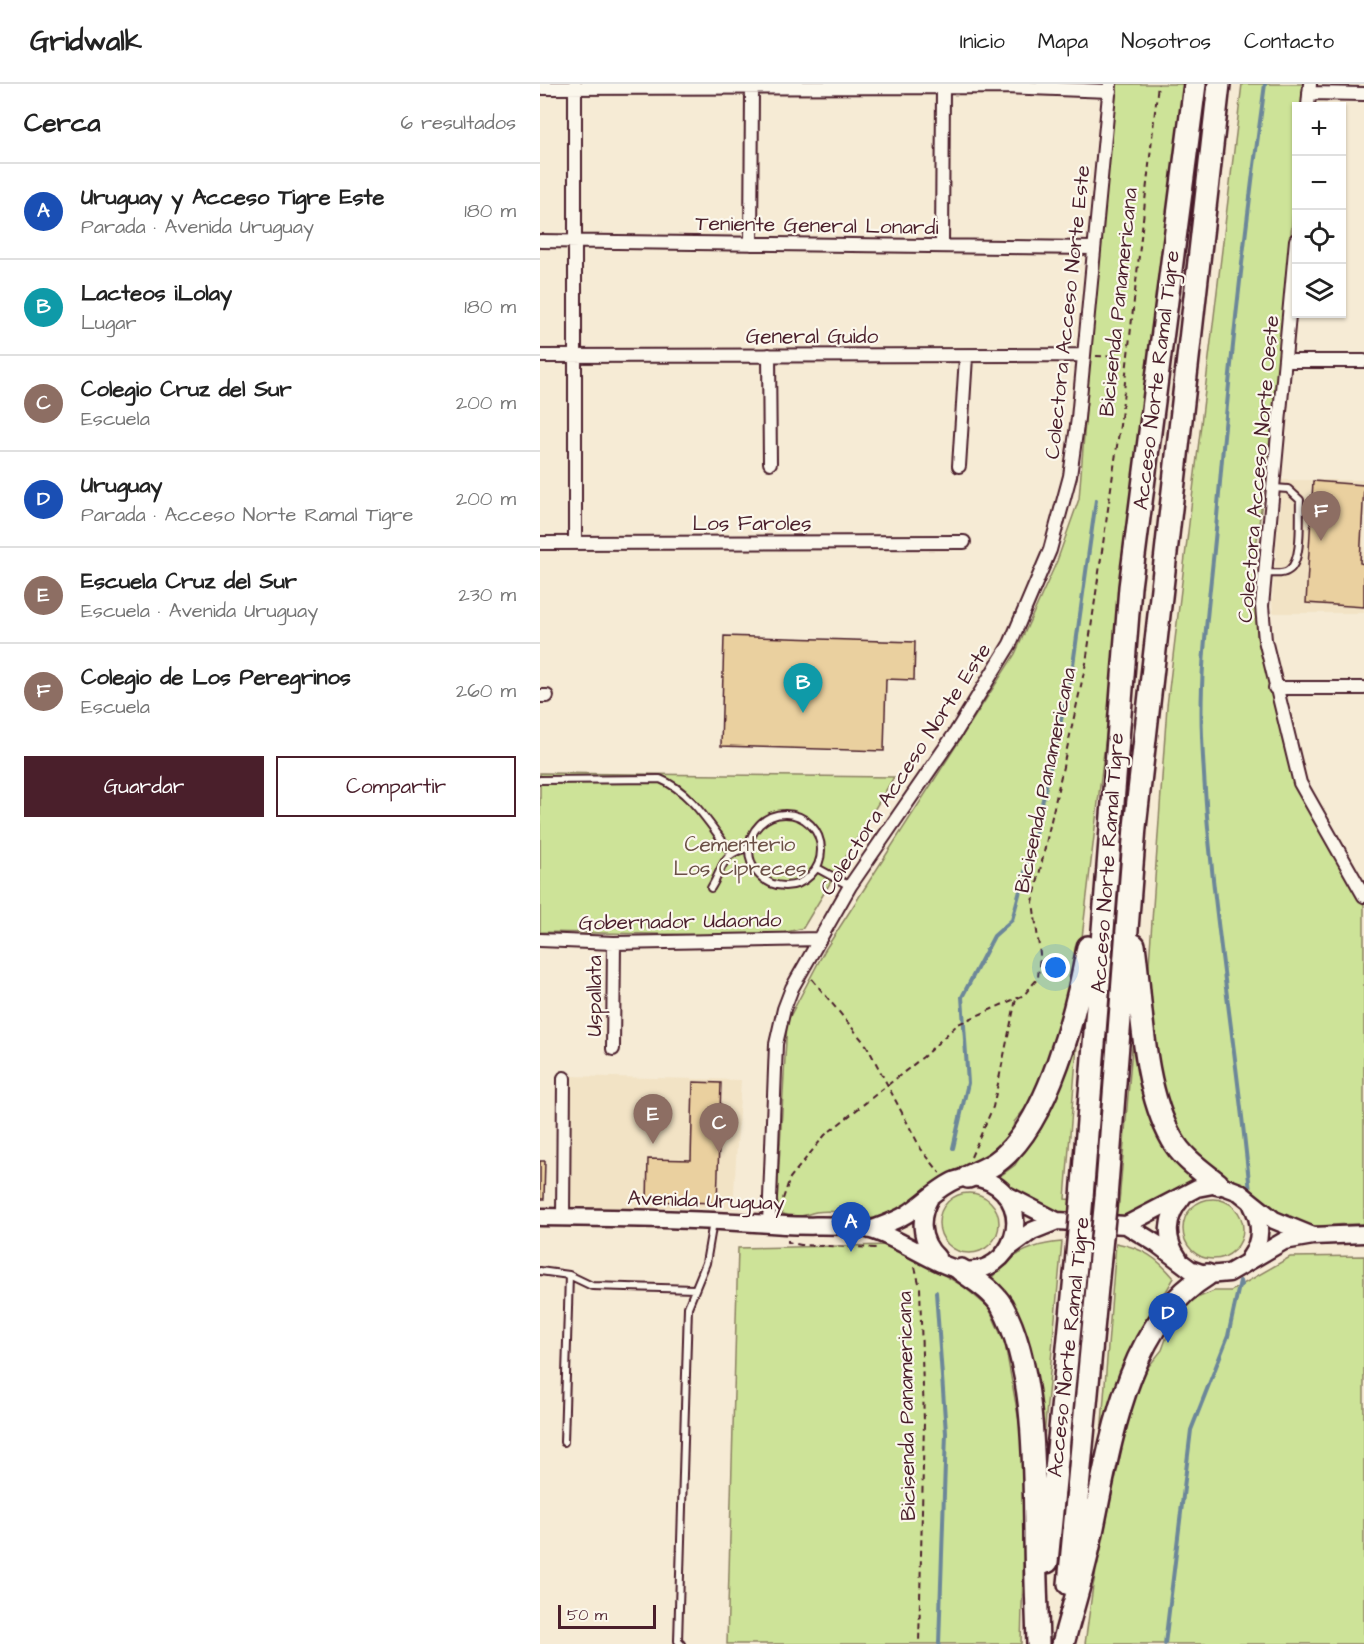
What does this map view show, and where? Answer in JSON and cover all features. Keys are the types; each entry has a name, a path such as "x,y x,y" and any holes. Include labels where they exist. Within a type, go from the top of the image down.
{"highway":[{"name":"Acceso Norte Ramal Tigre","path":"1038,1644 1082,1197 1108,841 1130,587 1195,84"},
{"name":"Acceso Norte Ramal Tigre","path":"1063,1644 1106,1198 1134,827 1219,84"},
{"path":"1134,827 1133,930 1152,1080 1159,1110 1172,1140 1185,1158 1218,1184"},
{"path":"958,1179 997,1162 1024,1132 1044,1097 1069,1029 1083,977 1108,841"},
{"path":"961,1270 989,1290 1001,1305 1013,1333 1023,1371 1033,1434 1038,1644"},
{"path":"1063,1644 1127,1385 1152,1332 1180,1295 1207,1275"}],"main road":[{"path":"958,1179 988,1181 1005,1193 1057,1221 1126,1225 1182,1263 1207,1275 1229,1273 1284,1241 1313,1236 1364,1234"},
{"name":"Avenida Uruguay","path":"870,1230 907,1214 958,1179"},
{"path":"1126,1225 1190,1192 1218,1184 1245,1197 1274,1220 1313,1236"},
{"path":"1182,1263 1172,1248 1168,1230 1176,1204 1190,1192"},
{"path":"1005,1193 1016,1220 1010,1247"},
{"name":"Avenida Uruguay","path":"932,1196 923,1214 922,1225 928,1245 941,1261"},
{"path":"1245,1197 1257,1214 1260,1234 1254,1253 1248,1261"},
{"name":"Avenida Uruguay","path":"540,1217 713,1221 870,1230 909,1244 961,1270"},
{"path":"961,1270 989,1266 1032,1231 1057,1221"}],"street":[{"path":"540,88 575,86 730,86 752,89 1110,87"},
{"path":"575,86 575,543"},
{"name":"Colectora Acceso Norte Este","path":"777,1224 776,1044 784,1009 803,967 850,886 956,732 1010,644 1050,550 1070,476 1110,87"},
{"path":"942,246 943,88"},
{"path":"751,244 752,89"},
{"path":"1310,89 1364,94"},
{"name":"Teniente General Lonardi","path":"540,241 1093,248"},
{"name":"Colectora Acceso Norte Oeste","path":"1294,264 1262,606 1265,640 1300,783 1364,896"},
{"path":"770,355 770,463"},
{"name":"General Guido","path":"540,356 1084,355"},
{"path":"959,466 966,357"},
{"path":"1286,361 1364,361"},
{"name":"Los Faroles","path":"540,543 964,542"},
{"path":"1275,688 1364,688"},
{"name":"Gobernador Udaondo","path":"540,940 614,943 820,939"},
{"name":"Uspallata","path":"613,1049 614,943"},
{"path":"564,1078 564,1217"}],"lane":[{"path":"1265,573 1285,573 1290,570 1298,552 1300,500 1288,489 1274,488"},
{"path":"540,780 660,779 669,782 689,800 731,852"},
{"path":"782,814 795,815 807,821 818,837 821,856 817,868 799,884 775,885 755,871 749,848 752,835 759,824 770,817 782,814"},
{"path":"711,888 731,852 749,848"},
{"path":"817,868 850,886"},
{"path":"678,1643 688,1307 706,1263 713,1221"},
{"path":"540,1271 569,1275 592,1286 694,1289"},
{"path":"564,1442 569,1275"}],"path":[{"name":"Bicisenda Panamericana","path":"777,1224 790,1178 825,1135 887,1086 958,1024 1024,995 1038,978 1040,954 1033,902 1086,663 1127,357 1158,84"},
{"path":"1084,355 1127,357"},
{"path":"803,967 867,1046 928,1161 958,1179 974,1152 993,1107 1016,999"},
{"path":"777,1224 788,1242 801,1245 881,1248"},
{"name":"Bicisenda Panamericana","path":"915,1265 920,1287 924,1422 919,1644"}],"shaded area":[{"path":"1282,480 1364,480 1364,613 1273,613 1272,601"},
{"path":"569,1076 741,1080 733,1208 569,1208"}],"green space":[{"path":"1117,84 1183,84 1079,963 1045,1084 1014,1122 1006,1150 923,1198 879,1220 832,1211 798,1216 785,1215 780,1212 777,1200 787,1022 825,950 1015,654 1057,561 1079,499 1094,307"},
{"path":"1242,84 1305,84 1303,102 1292,102 1292,222 1280,362 1254,563 1257,637 1296,786 1364,905 1364,1224 1295,1225 1182,1149 1166,1106 1147,993 1167,706"},
{"name":"Cementerio Los Cipreces","path":"540,773 894,777 803,928 771,936 540,932"},
{"path":"1135,1012 1143,1068 1203,1180 1121,1220 1069,1219 995,1180 1015,1165 1030,1141 1078,1032 1065,1199 1119,1203"},
{"path":"963,1193 975,1193 986,1198 994,1206 999,1223 997,1235 986,1248 975,1253 963,1253 952,1248 944,1240 939,1229 939,1217 944,1206 952,1198"},
{"path":"1213,1199 1230,1204 1238,1212 1243,1229 1238,1246 1230,1254 1213,1259 1196,1254 1188,1246 1183,1229 1188,1212 1196,1204"},
{"path":"1062,1242 1038,1502 1033,1413 990,1280 1004,1264 1022,1253 1041,1245"},
{"path":"1116,1243 1149,1255 1174,1278 1146,1325 1099,1462"},
{"path":"892,1245 963,1286 989,1308 1005,1344 1023,1443 1025,1502 1021,1644 727,1644 738,1248"},
{"path":"1364,1256 1364,1644 1085,1644 1093,1586 1127,1420 1140,1377 1162,1350 1175,1314 1192,1300 1214,1291 1231,1291 1290,1257"}],"building":[{"path":"1313,481 1364,485 1360,563 1364,564 1364,607 1306,603"},
{"path":"724,636 915,642 914,680 886,679 884,751 721,746"},
{"path":"693,1082 721,1083 717,1203 647,1201 648,1159 691,1160"},
{"path":"540,1161 545,1161 544,1199 540,1199"}],"waterway":[{"path":"1250,1192 1210,850 1201,710 1231,362 1265,84"},
{"path":"953,1148 968,1083 962,997 994,936 1012,920 1033,843 1072,672 1096,500"},
{"path":"1165,1644 1191,1430 1228,1336 1240,1281 1241,1285"},
{"path":"936,1292 946,1433 939,1644"}],"place":[{"name":"Colegio de Los Peregrinos","path":"1321,541"},
{"name":"Lacteos iLolay","path":"803,713"},
{"name":"Escuela Cruz del Sur","path":"653,1144"},
{"name":"Colegio Cruz del Sur","path":"719,1153"},
{"name":"Uruguay y Acceso Tigre Este","path":"851,1252"},
{"name":"Uruguay","path":"1168,1343"}]}
